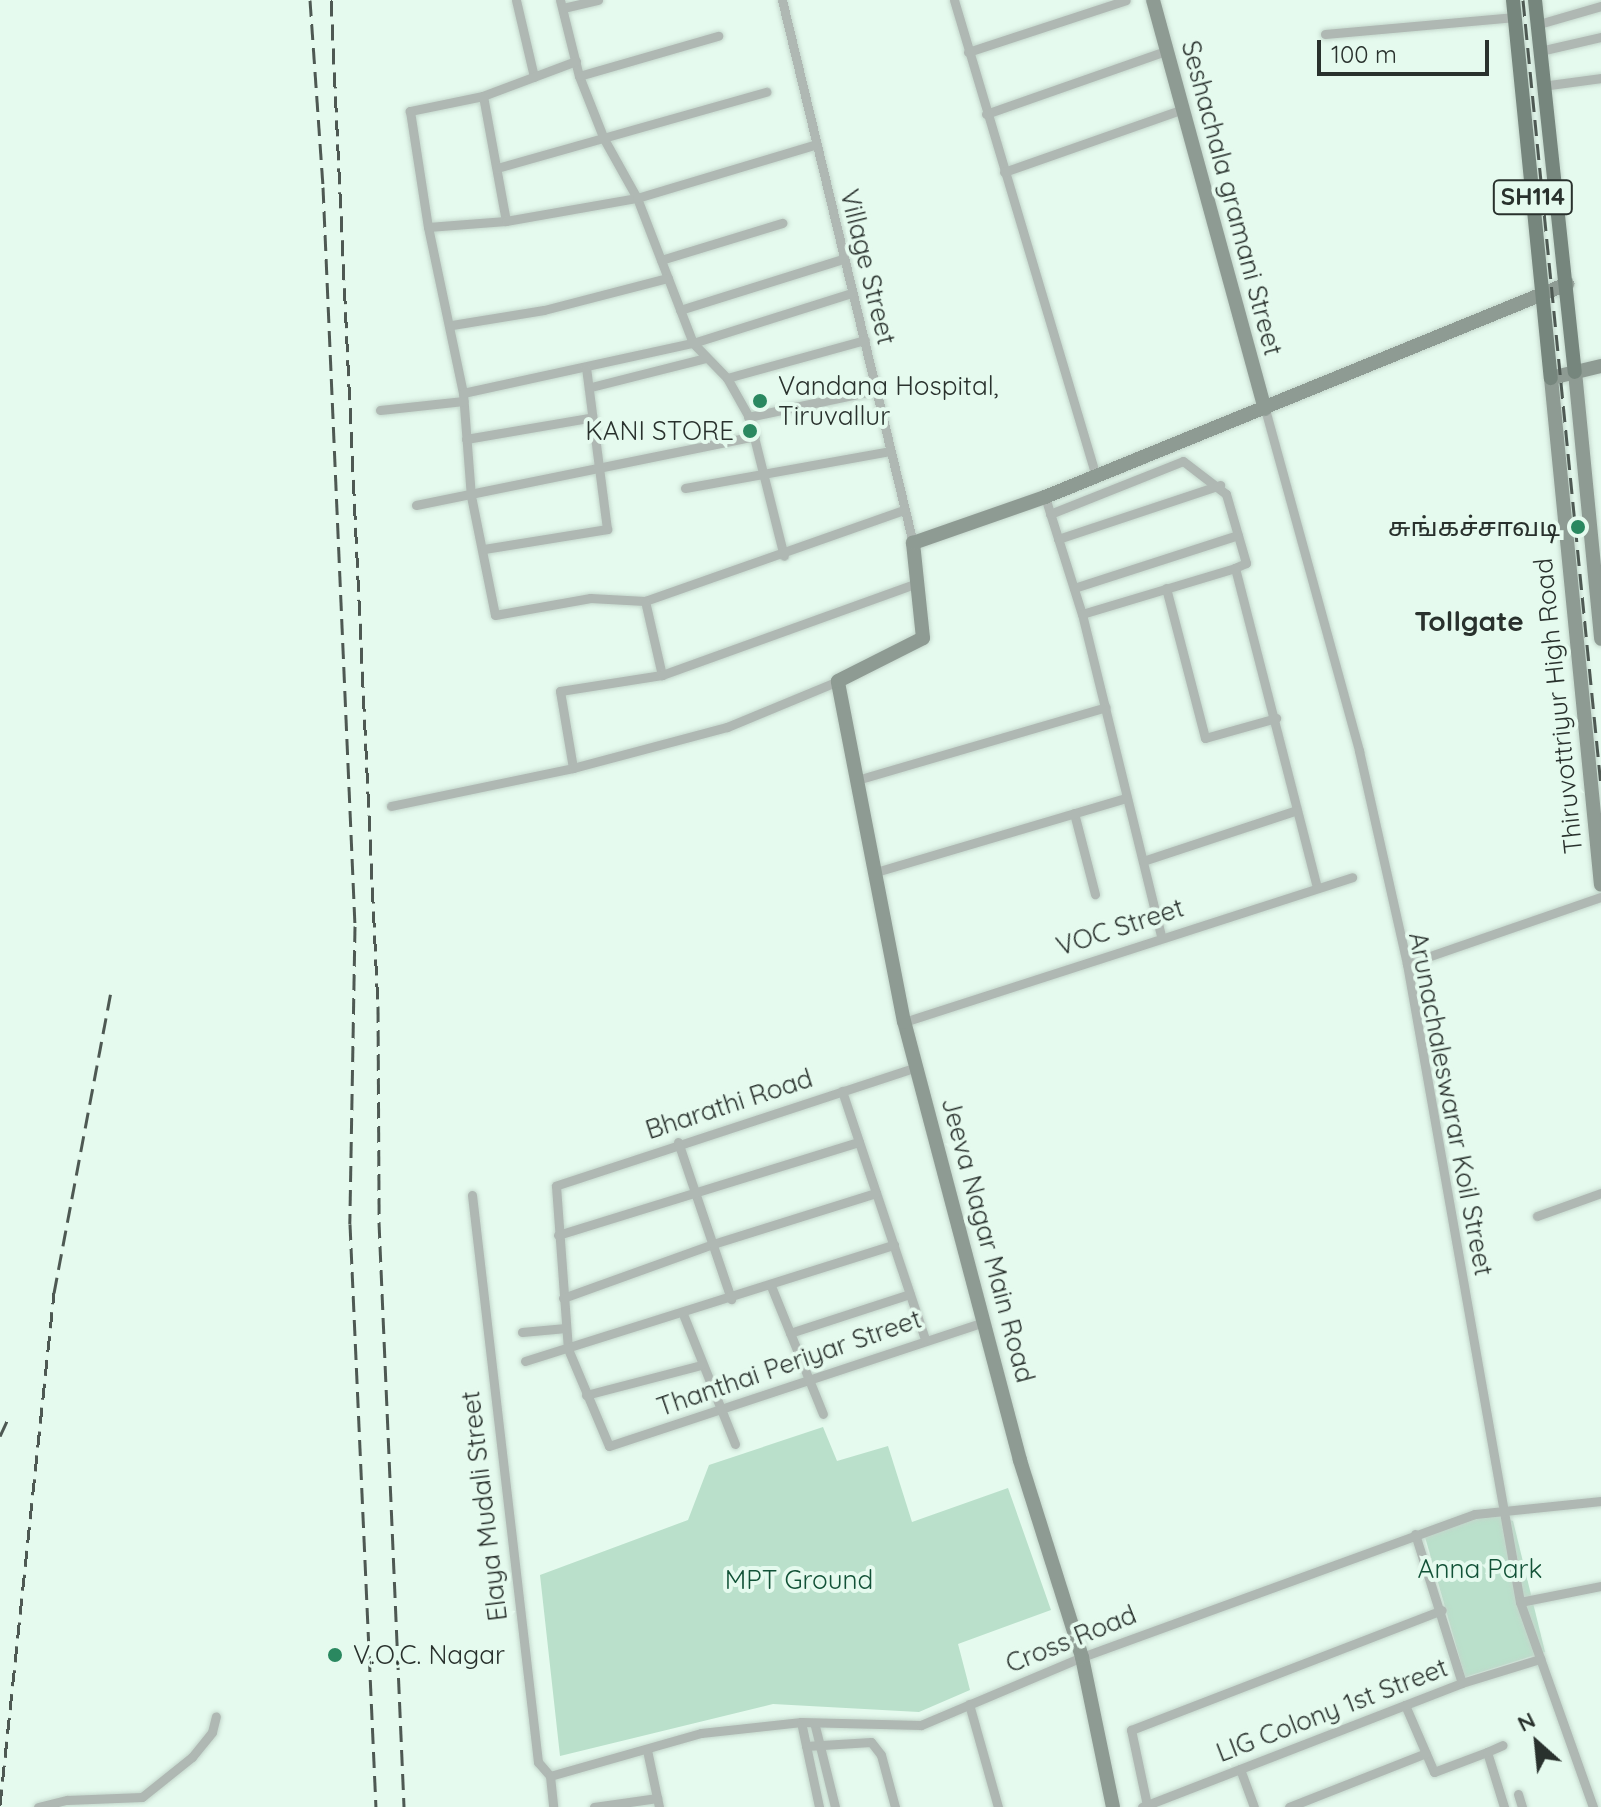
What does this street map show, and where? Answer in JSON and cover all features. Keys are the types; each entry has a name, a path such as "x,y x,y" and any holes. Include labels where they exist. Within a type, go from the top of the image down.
{"main road":[{"name":"SH114","path":"1513,0 1551,378"},
{"name":"SH114","path":"1535,0 1575,372"}],"street":[{"path":"516,0 534,77"},
{"path":"598,0 561,4 579,76 604,139 637,198 693,343 727,378 748,417 755,436 759,475 784,556"},
{"name":"Village Street","path":"782,0 814,145 865,340 913,543"},
{"path":"954,0 1096,477"},
{"path":"968,52 1126,0"},
{"name":"Seshachala gramani Street","path":"1153,0 1265,409"},
{"path":"1539,24 1601,6"},
{"path":"1325,34 1515,17"},
{"path":"579,76 718,36"},
{"path":"1540,51 1601,37"},
{"path":"986,114 1166,51"},
{"path":"576,61 483,96 410,111 428,227 452,325 463,397 471,496 495,615 590,598 645,601 784,556 904,510"},
{"path":"1542,86 1601,78"},
{"path":"497,168 766,92"},
{"path":"483,96 506,221"},
{"path":"1004,172 1183,109"},
{"path":"428,227 506,221 637,198 814,145"},
{"path":"661,260 782,223"},
{"path":"680,310 843,259"},
{"path":"452,325 544,310 668,278"},
{"path":"391,806 573,768 727,727 838,681 923,638 913,543 1096,477 1567,284"},
{"path":"380,410 463,397 693,343 852,293"},
{"path":"727,378 865,340"},
{"path":"591,387 706,358"},
{"path":"1551,378 1601,366"},
{"path":"484,549 607,529 589,418 591,387 586,368"},
{"name":"Thiruvottriyur High Road","path":"1575,372 1598,583 1601,639"},
{"name":"Thiruvottriyur High Road","path":"1551,378 1601,885"},
{"path":"748,417 876,390"},
{"name":"Arunachaleswarar Koil Street","path":"1265,409 1359,751 1407,964 1520,1602 1593,1807"},
{"path":"466,439 589,418"},
{"path":"416,505 597,471 755,436"},
{"path":"685,488 890,451"},
{"path":"1050,514 1183,461 1220,485 1238,535 1246,563 1082,614"},
{"path":"1058,539 1220,485"},
{"path":"1045,497 1082,614 1161,936"},
{"path":"1074,588 1238,535"},
{"path":"1235,568 1317,887"},
{"path":"573,768 560,691 662,675 918,583"},
{"path":"1166,588 1205,738 1276,718"},
{"path":"645,601 662,675"},
{"name":"Jeeva Nagar Main Road","path":"838,681 904,1022 1020,1460 1082,1657 1113,1807"},
{"path":"857,780 1106,707"},
{"path":"876,872 1126,798"},
{"path":"1143,861 1297,810"},
{"path":"1074,813 1095,894"},
{"name":"VOC Street","path":"904,1022 1161,936 1352,877"},
{"path":"1407,964 1601,897"},
{"name":"Bharathi Road","path":"558,1235 556,1186 678,1142 917,1067"},
{"path":"842,1091 925,1339"},
{"path":"678,1142 731,1299"},
{"path":"701,1365 586,1395 568,1349 558,1235 859,1142"},
{"path":"563,1298 713,1244 876,1193"},
{"path":"1537,1216 1601,1193"},
{"name":"Elaya Mudali Street","path":"472,1195 538,1762 550,1776 553,1807"},
{"path":"525,1361 731,1299 894,1245"},
{"path":"771,1286 823,1414"},
{"path":"790,1333 910,1294"},
{"path":"683,1314 735,1444"},
{"name":"Thanthai Periyar Street","path":"586,1395 609,1446 809,1383 925,1339 984,1322"},
{"path":"522,1332 566,1328"},
{"path":"1484,1512 1499,1491"},
{"name":"Cross Road","path":"550,1776 701,1733 801,1722 815,1726 921,1725 1082,1657 1415,1534 1484,1512 1504,1513 1601,1501"},
{"path":"1415,1534 1442,1610 1462,1683"},
{"path":"1520,1602 1601,1586"},
{"path":"1144,1806 1131,1730 1442,1610"},
{"name":"LIG Colony 1st Street","path":"1144,1806 1462,1683 1540,1659"},
{"path":"969,1704 998,1807"},
{"path":"1405,1705 1434,1772 1503,1745"},
{"path":"38,1807 47,1801 142,1797 192,1757 212,1732 216,1716"},
{"path":"801,1722 819,1807"},
{"path":"815,1726 835,1807"},
{"path":"806,1746 871,1742 881,1755 895,1807"},
{"path":"594,1807 658,1802 647,1750"},
{"path":"1487,1752 1504,1807"},
{"path":"1289,1807 1426,1753"},
{"path":"1240,1769 1254,1807"},
{"path":"1518,1794 1522,1807"}],"green space":[{"name":"MPT Ground","path":"823,1427 837,1461 888,1446 912,1522 1008,1488 1051,1610 958,1644 970,1690 919,1712 773,1704 560,1756 540,1575 688,1520 709,1465"},
{"name":"Anna Park","path":"1490,1513 1513,1521 1545,1652 1465,1677 1425,1537"}],"railway":[{"path":"310,0 323,187 355,926 350,1224 376,1807"},
{"path":"331,0 378,1006 379,1222 404,1807"},
{"path":"1523,0 1601,786"},
{"path":"0,1805 54,1293 112,986"},
{"path":"0,1436 9,1417"}],"place":[{"name":"Vandana Hospital, Tiruvallur","path":"760,401"},
{"name":"KANI STORE","path":"750,431"},
{"name":"சுங்கச்சாவடி","path":"1578,527"},
{"name":"V.O.C. Nagar","path":"335,1655"}],"district":[{"name":"Tollgate","path":"1469,621"}]}
